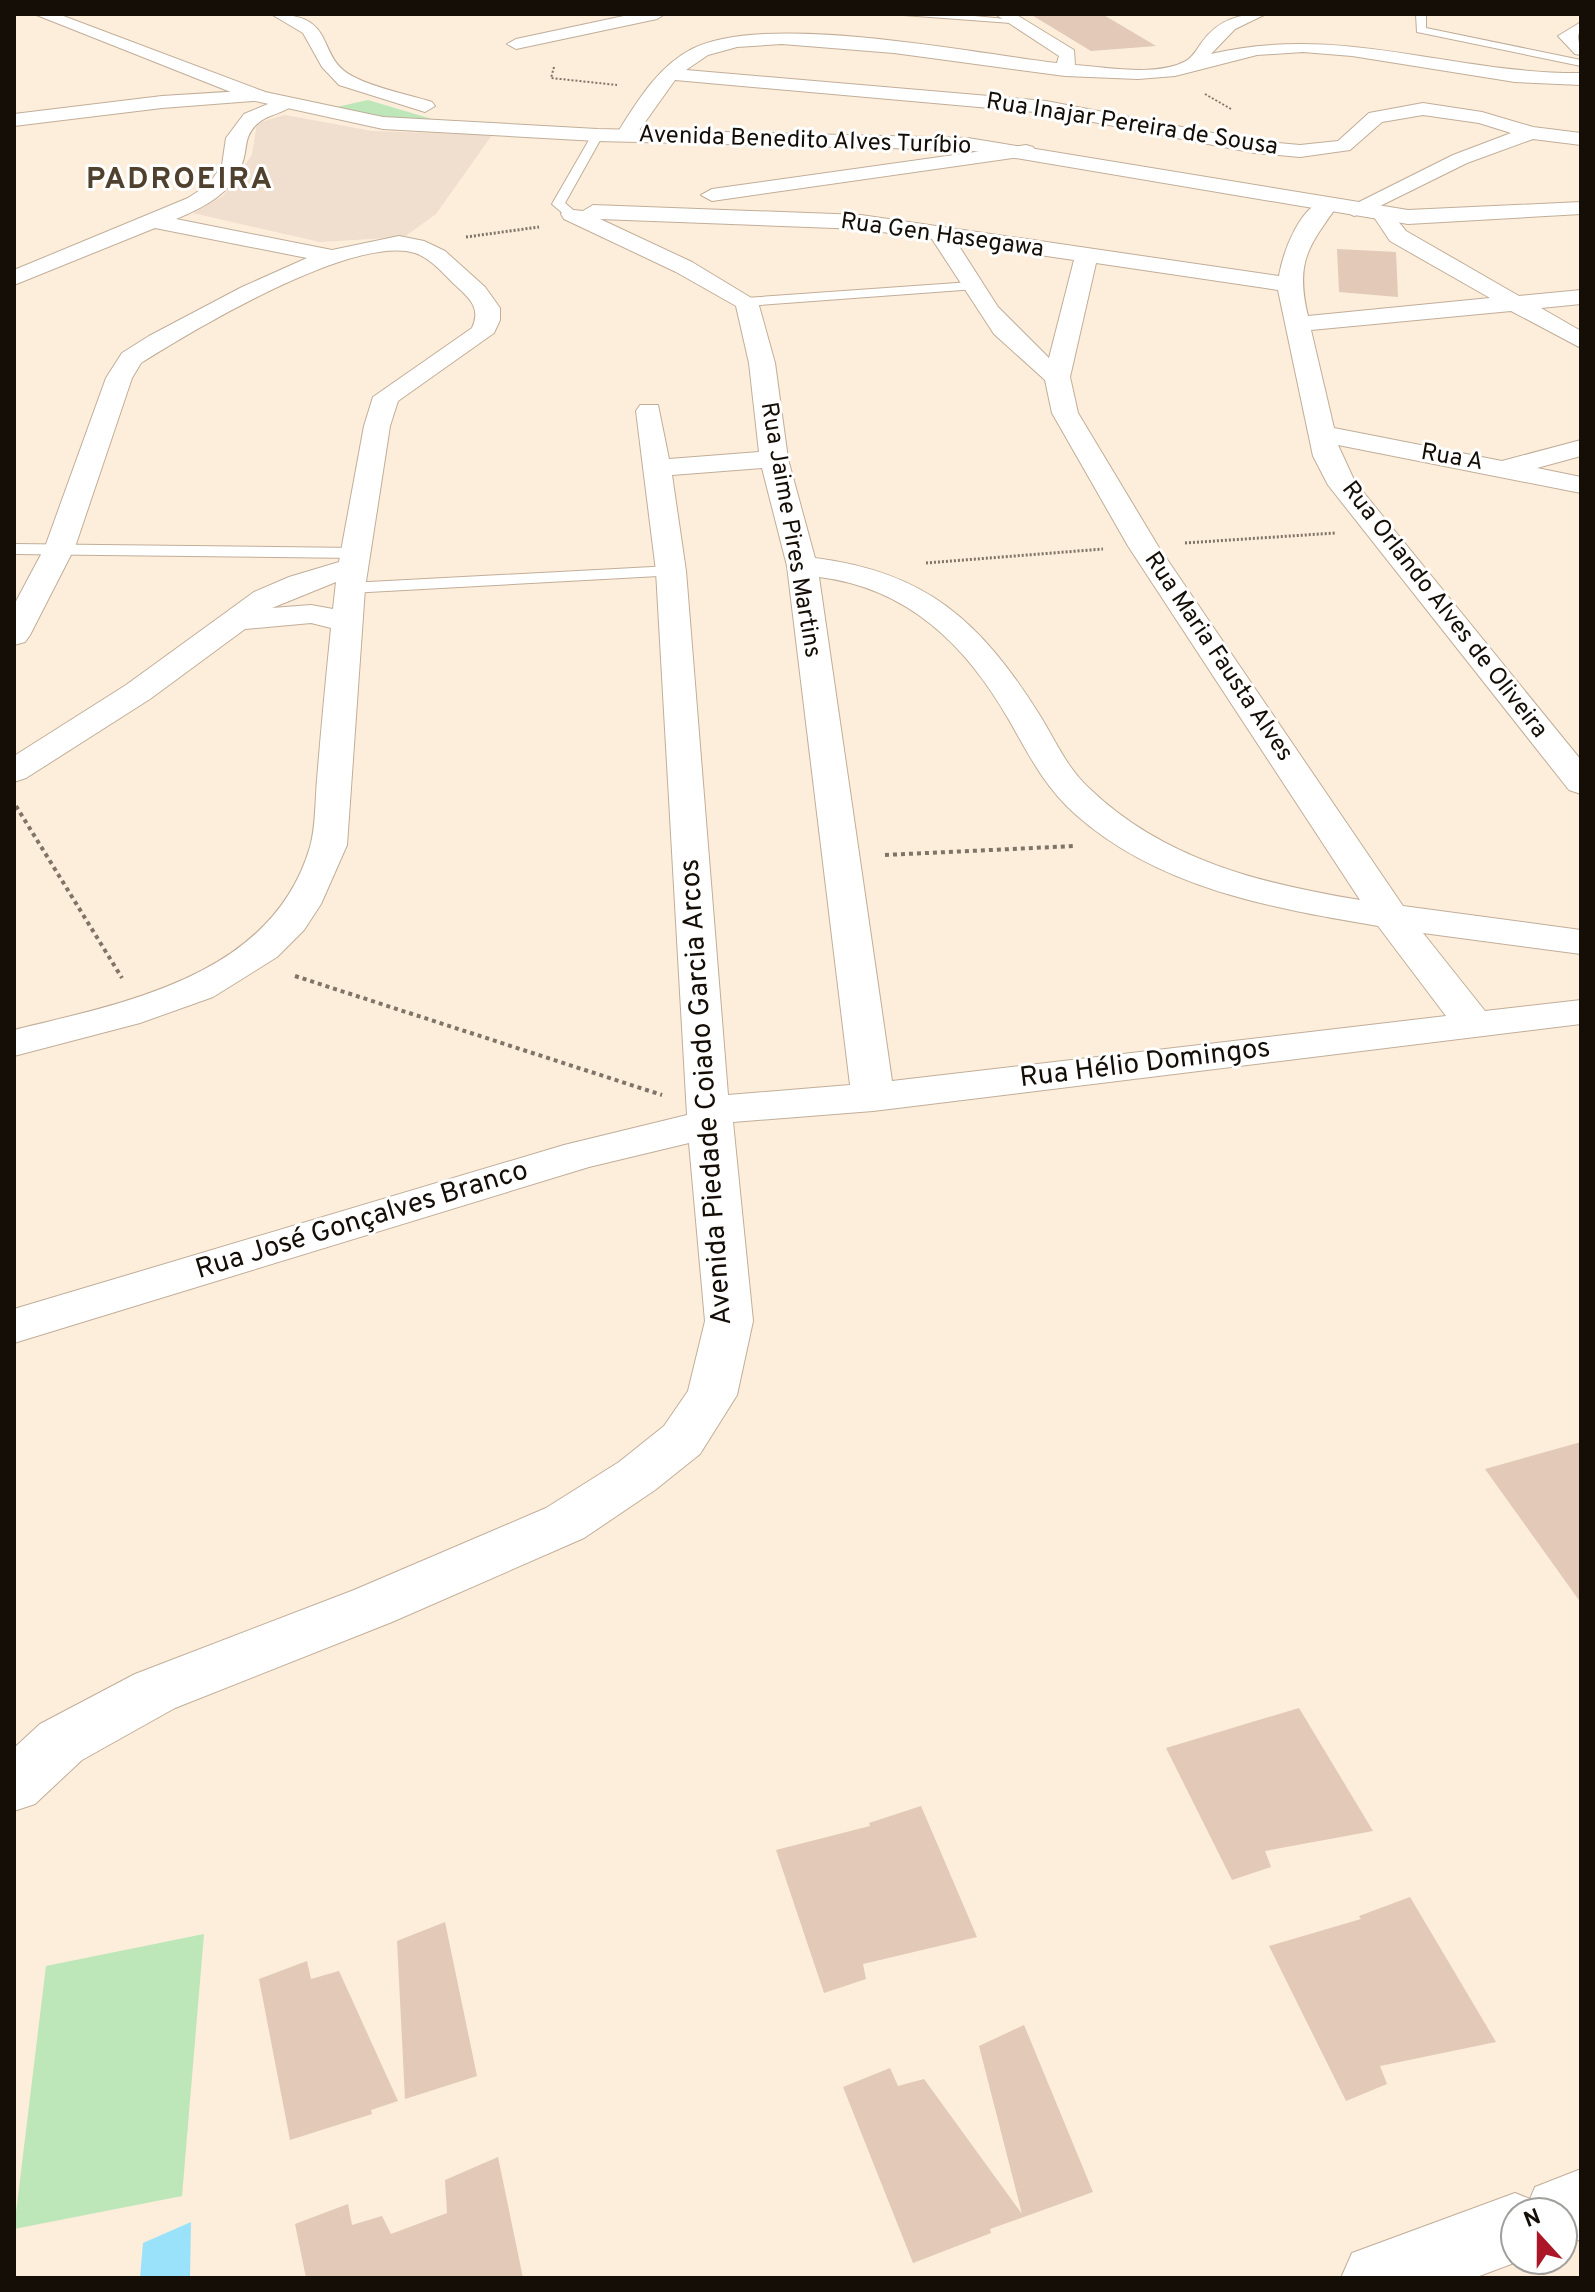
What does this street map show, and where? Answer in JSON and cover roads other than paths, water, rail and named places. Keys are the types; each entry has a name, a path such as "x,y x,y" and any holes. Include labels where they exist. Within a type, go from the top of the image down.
{"street":[{"name":"Avenida Benedito Alves Turíbio","path":"42,14 258,96 383,123 597,135 913,140 1026,151 1408,217 1581,208"},
{"path":"279,14 308,25 316,33 335,73 346,81 512,131"},
{"path":"516,44 657,14"},
{"path":"1197,63 1202,49 1219,31 1258,14"},
{"path":"1007,17 1068,54 1065,71"},
{"path":"1581,27 1567,36 1581,50"},
{"path":"626,135 654,89 669,74 705,49 782,39 832,42 1065,71 1169,72 1271,47 1316,47 1536,78 1581,79"},
{"name":"Rua Inajar Pereira de Sousa","path":"669,74 1046,107 1255,147 1300,151 1343,146 1355,139 1364,125 1376,117 1423,109 1482,118 1531,133 1581,139"},
{"path":"162,102 227,84"},
{"path":"14,110 14,121 162,102 258,96"},
{"path":"236,138 223,115 226,107 258,96"},
{"path":"14,278 158,222 196,203 216,188 232,165 236,138 251,118 285,103"},
{"name":"Rua Orlando Alves de Oliveira","path":"1531,133 1341,207 1300,236 1292,258 1289,285 1327,456 1342,485 1581,783"},
{"path":"582,215 1026,151"},
{"path":"1379,213 1398,236 1581,341"},
{"path":"582,215 746,302"},
{"name":"Rua Gen Hasegawa","path":"582,215 797,218 939,232 1086,258 1289,285"},
{"path":"158,222 329,256"},
{"path":"939,232 971,286 1007,337 1057,377"},
{"path":"14,635 60,547 119,378 131,358 158,341 329,256 397,243 426,248 480,295 490,309 490,321 482,333 386,397 377,426 354,569 329,845 315,880 290,921 248,960 198,988 141,1009 14,1043"},
{"name":"Rua Maria Fausta Alves","path":"1086,258 1057,377 1065,413 1143,546 1391,917 1474,1025"},
{"path":"1297,324 1581,297"},
{"name":"Rua Jaime Pires Martins","path":"746,302 762,363 774,459 802,566 873,1097"},
{"name":"Avenida Piedade Coiado Garcia Arcos","path":"14,1785 61,1742 155,1691 373,1606 565,1523 637,1476 682,1440 712,1395 729,1321 710,1117 671,571 649,411"},
{"name":"Rua A","path":"1322,434 1507,468 1570,483"},
{"path":"1507,468 1581,448"},
{"path":"657,468 774,459"},
{"path":"1570,483 1581,501"},
{"path":"802,566 845,569 891,583 925,599 947,617 985,660 1024,717 1050,766 1083,802 1137,844 1189,867 1253,888 1391,917 1581,942"},
{"path":"16,766 138,692 238,622 265,599 300,583 354,569"},
{"path":"238,622 311,614 349,622"},
{"name":"Rua Hélio Domingos","path":"710,1117 1581,1012"},
{"name":"Rua José Gonçalves Branco","path":"14,1326 710,1117"},
{"path":"1377,2278 1499,2234"}],"lane":[{"path":"895,14 1007,17"},
{"path":"1421,14 1421,30 1581,63"},
{"path":"582,215 558,204 597,135"},
{"path":"746,302 971,286"},
{"path":"14,549 60,547 354,569 671,571"}],"water":[{"path":"191,2222 190,2278 140,2278 143,2243"}],"district":[{"name":"PADROEIRA","path":"180,180"}]}
